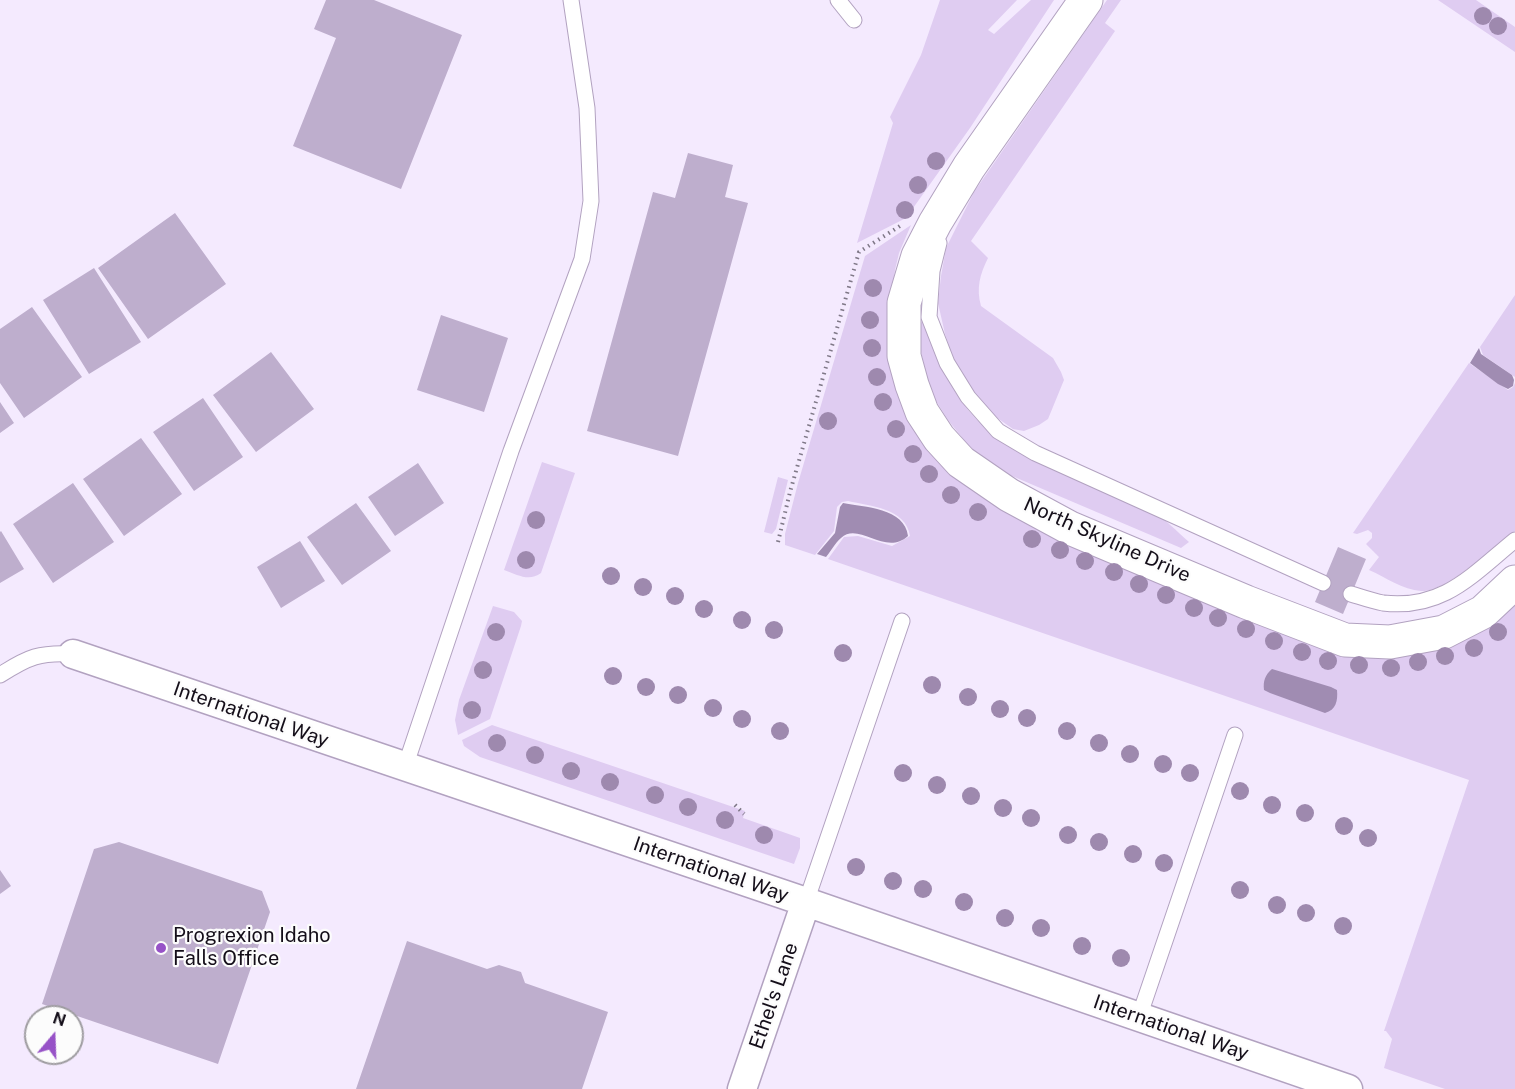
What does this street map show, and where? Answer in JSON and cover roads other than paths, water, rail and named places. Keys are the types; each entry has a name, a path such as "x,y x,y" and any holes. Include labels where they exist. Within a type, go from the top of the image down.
{"main road":[{"name":"North Skyline Drive","path":"1086,0 969,167 918,256 904,303 904,356 922,412 939,438 961,462 1009,495 1070,528 1246,602 1346,640 1390,642 1444,632 1484,612 1515,582"}],"street":[{"name":"International Way","path":"73,654 1348,1089"},
{"name":"Ethel's Lane","path":"742,1089 806,903"}],"lane":[{"path":"405,767 511,452 582,259 591,201 587,108 571,0"},
{"path":"838,0 854,20"},
{"path":"969,167 943,228 932,270 929,317 946,363 968,397 998,431 1035,453 1323,583"},
{"path":"1351,594 1382,603 1410,603 1434,599 1452,591 1515,540"},
{"path":"806,903 902,621"},
{"path":"0,675 20,662 49,653 73,654"},
{"path":"1139,1017 1235,735"}],"place":[{"name":"Progrexion Idaho Falls Office","path":"161,948"}]}
